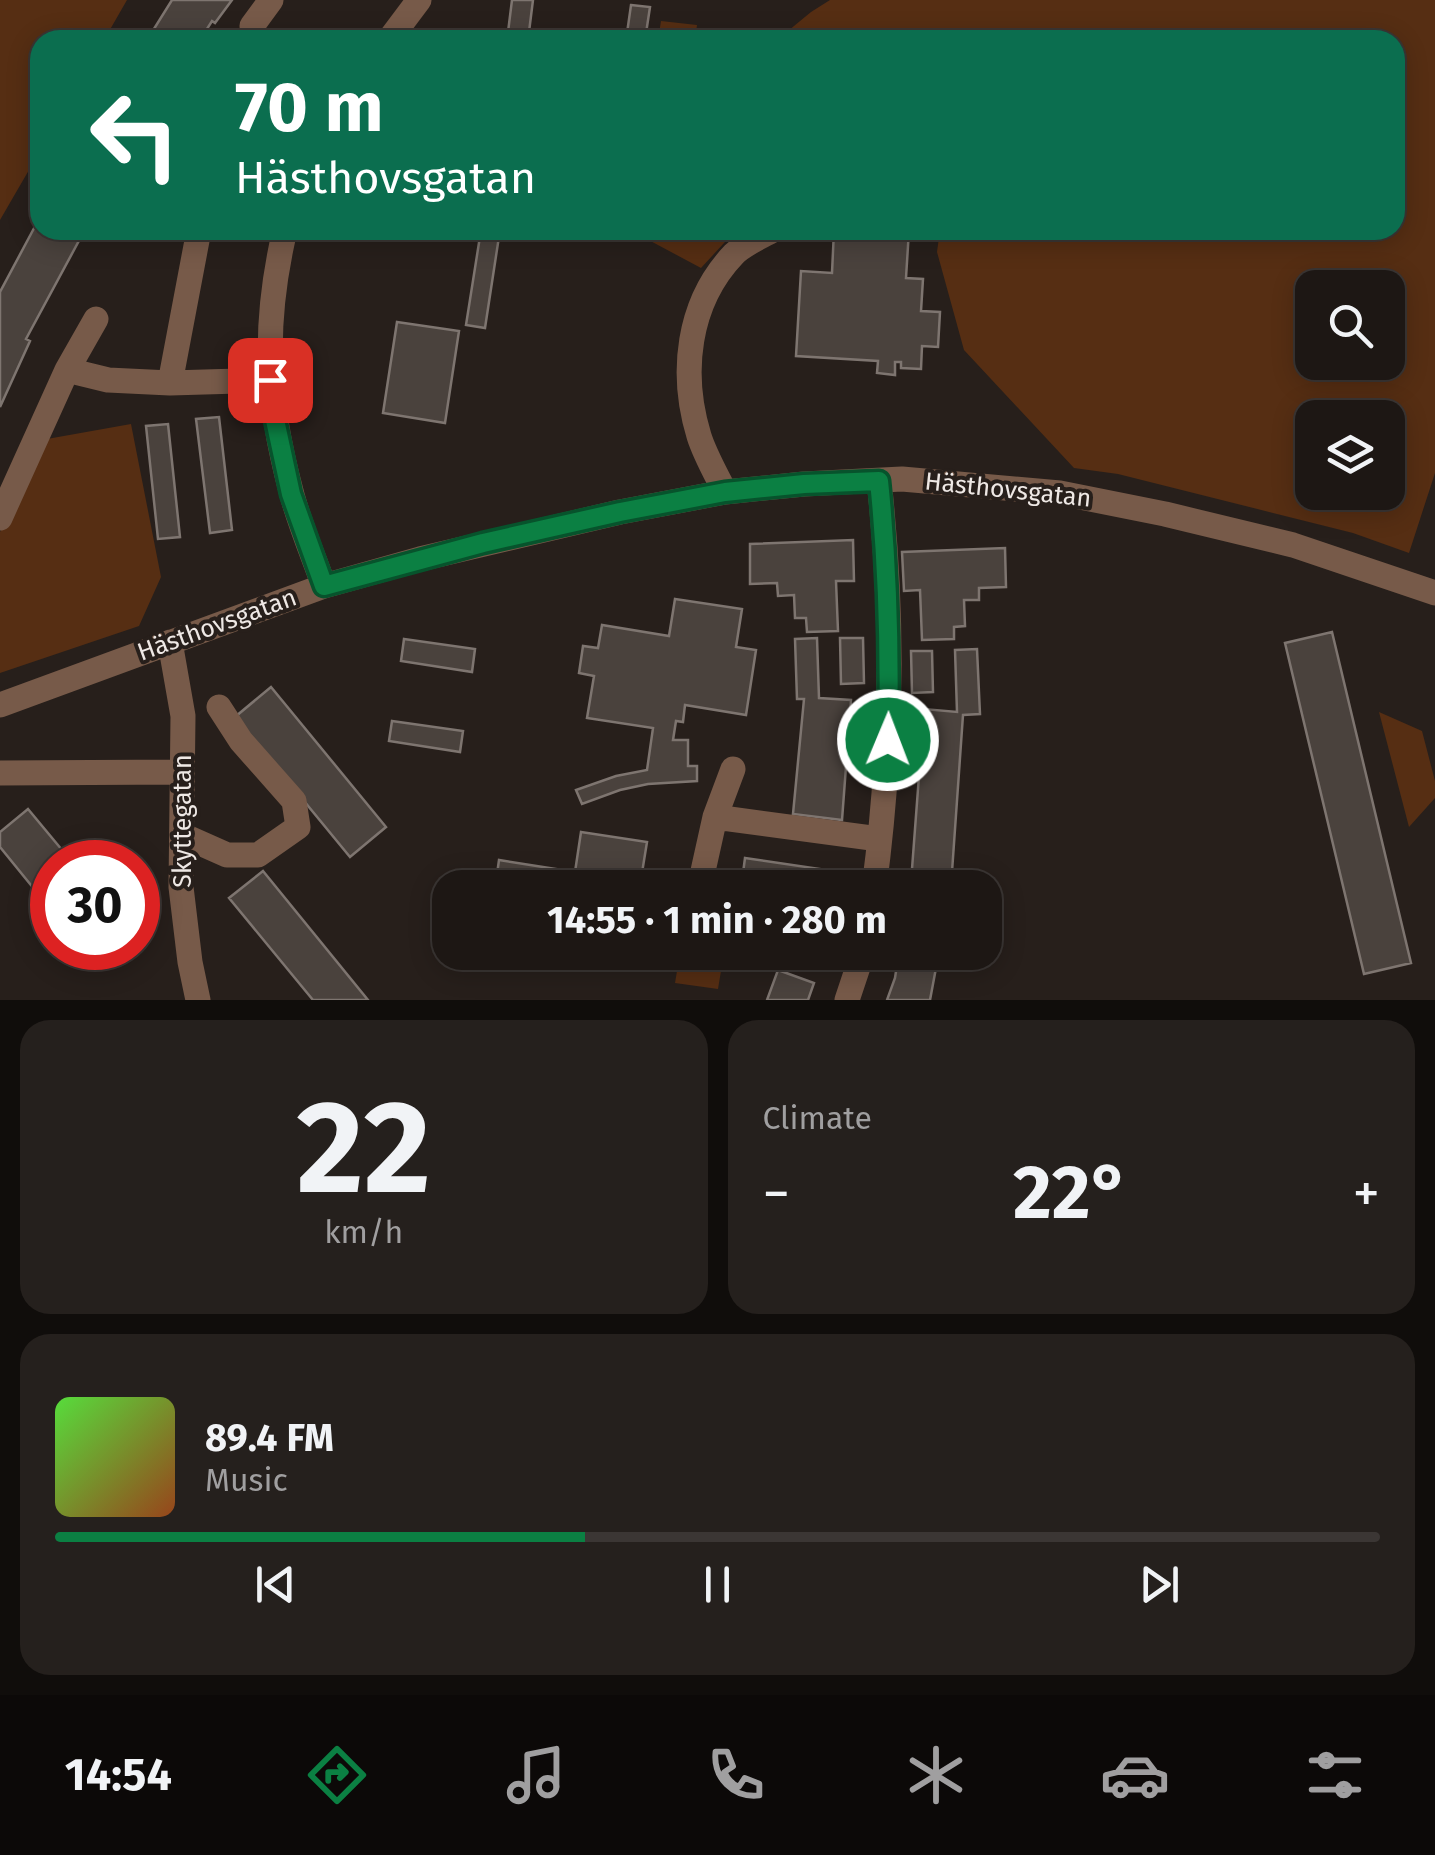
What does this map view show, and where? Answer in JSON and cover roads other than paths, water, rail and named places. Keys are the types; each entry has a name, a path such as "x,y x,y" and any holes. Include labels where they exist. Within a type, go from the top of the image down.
{"street":[{"path":"252,26 272,0"},
{"path":"396,30 419,0"},
{"path":"170,383 197,240"},
{"path":"284,240 271,308 270,380 291,494 324,586"},
{"path":"725,492 700,436 688,383 690,338 708,289 735,252 756,240"},
{"path":"0,518 67,370 96,319"},
{"path":"67,370 108,380 270,380"},
{"name":"Hästhovsgatan","path":"0,705 324,586 514,535 620,512 725,492 804,484 902,479 1060,493 1293,545 1435,593"},
{"path":"876,870 888,740 890,660 887,555 879,481"},
{"name":"Skyttegatan","path":"170,642 183,716 181,887 198,1000"},
{"path":"182,835 227,855 258,855 298,828 294,801 241,741 219,707"},
{"path":"703,870 715,817 733,768"},
{"path":"0,773 182,772"},
{"path":"715,817 880,839"},
{"path":"847,1000 857,970"}]}
